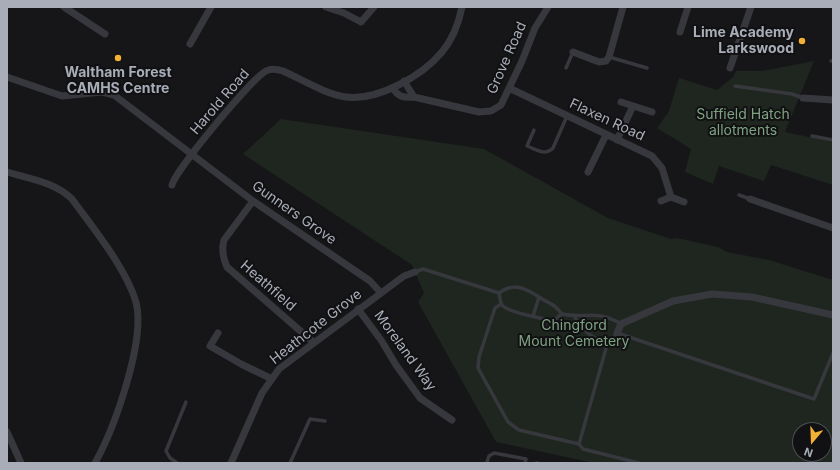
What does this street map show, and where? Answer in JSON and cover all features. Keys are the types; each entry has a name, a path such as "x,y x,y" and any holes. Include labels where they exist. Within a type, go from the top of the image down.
{"street":[{"path":"64,7 105,34"},
{"path":"190,44 212,7"},
{"path":"326,7 344,13 361,22 374,7"},
{"name":"Harold Road","path":"172,185 174,179 192,155 250,84 266,71 277,69 283,71 337,95 347,97 372,96 393,88 426,66 442,52 454,32 462,7"},
{"name":"Grove Road","path":"393,88 400,96 414,97 486,112 496,109 501,105 535,28 548,7"},
{"path":"573,52 602,62 609,56 623,7"},
{"path":"680,32 688,7"},
{"path":"730,68 751,7"},
{"name":"Gunners Grove","path":"7,77 62,96 102,92 114,95 253,201 370,281 381,293"},
{"path":"404,81 414,97"},
{"name":"Flaxen Road","path":"509,88 652,156 662,168 671,197"},
{"path":"803,98 833,100"},
{"path":"621,102 652,112"},
{"path":"617,140 633,106"},
{"path":"588,172 606,135"},
{"path":"7,172 52,185 65,192 72,199 123,274 136,303 138,320 137,336 126,384 108,436 95,463"},
{"path":"661,201 671,197 684,202"},
{"path":"750,199 833,228"},
{"name":"Heathfield","path":"253,201 224,240 222,246 227,268 313,342"},
{"name":"Heathcote Grove","path":"231,463 255,407 272,379 288,361 404,276 415,272"},
{"path":"617,333 621,324 673,301 712,294 752,297 833,315"},
{"name":"Moreland Way","path":"358,309 420,398 452,420"},
{"path":"218,333 210,346 241,364 272,379"},
{"path":"7,432 21,463"}],"lane":[{"path":"566,68 573,52"},
{"path":"609,56 647,68"},
{"path":"735,86 792,94 803,98"},
{"path":"534,130 527,146 544,153 549,152 553,148 568,116"},
{"path":"812,136 833,140"},
{"path":"739,195 750,199"},
{"path":"415,272 422,269 499,294"},
{"path":"499,294 507,287 513,286 533,291 539,297 555,305 562,314 574,316 591,314 610,317 621,324"},
{"path":"499,294 501,304 506,309 553,321 562,314"},
{"path":"533,316 539,297"},
{"path":"501,304 494,308 478,357 478,368 508,422 519,430 579,444 583,449 639,463"},
{"path":"574,316 581,328 589,335 607,345"},
{"path":"579,444 607,345 617,333 814,399 833,353"},
{"path":"177,463 170,458 166,451 186,402"},
{"path":"290,463 310,419 325,421"},
{"path":"487,462 488,456 494,453 526,459 525,463"}],"green space":[{"name":"Suffield Hatch allotments","path":"814,61 785,132 833,142 833,185 771,165 764,181 719,166 713,184 685,172 691,149 657,128 669,111 679,78 717,90 733,77 736,71 762,71"},
{"name":"Chingford Mount Cemetery","path":"281,119 484,149 608,218 671,239 677,238 718,247 727,252 769,260 833,280 833,463 594,463 496,442 418,302 424,293 412,265 243,154"}],"place":[{"name":"Lime Academy Larkswood","path":"802,41"},
{"name":"Waltham Forest CAMHS Centre","path":"118,58"}]}
